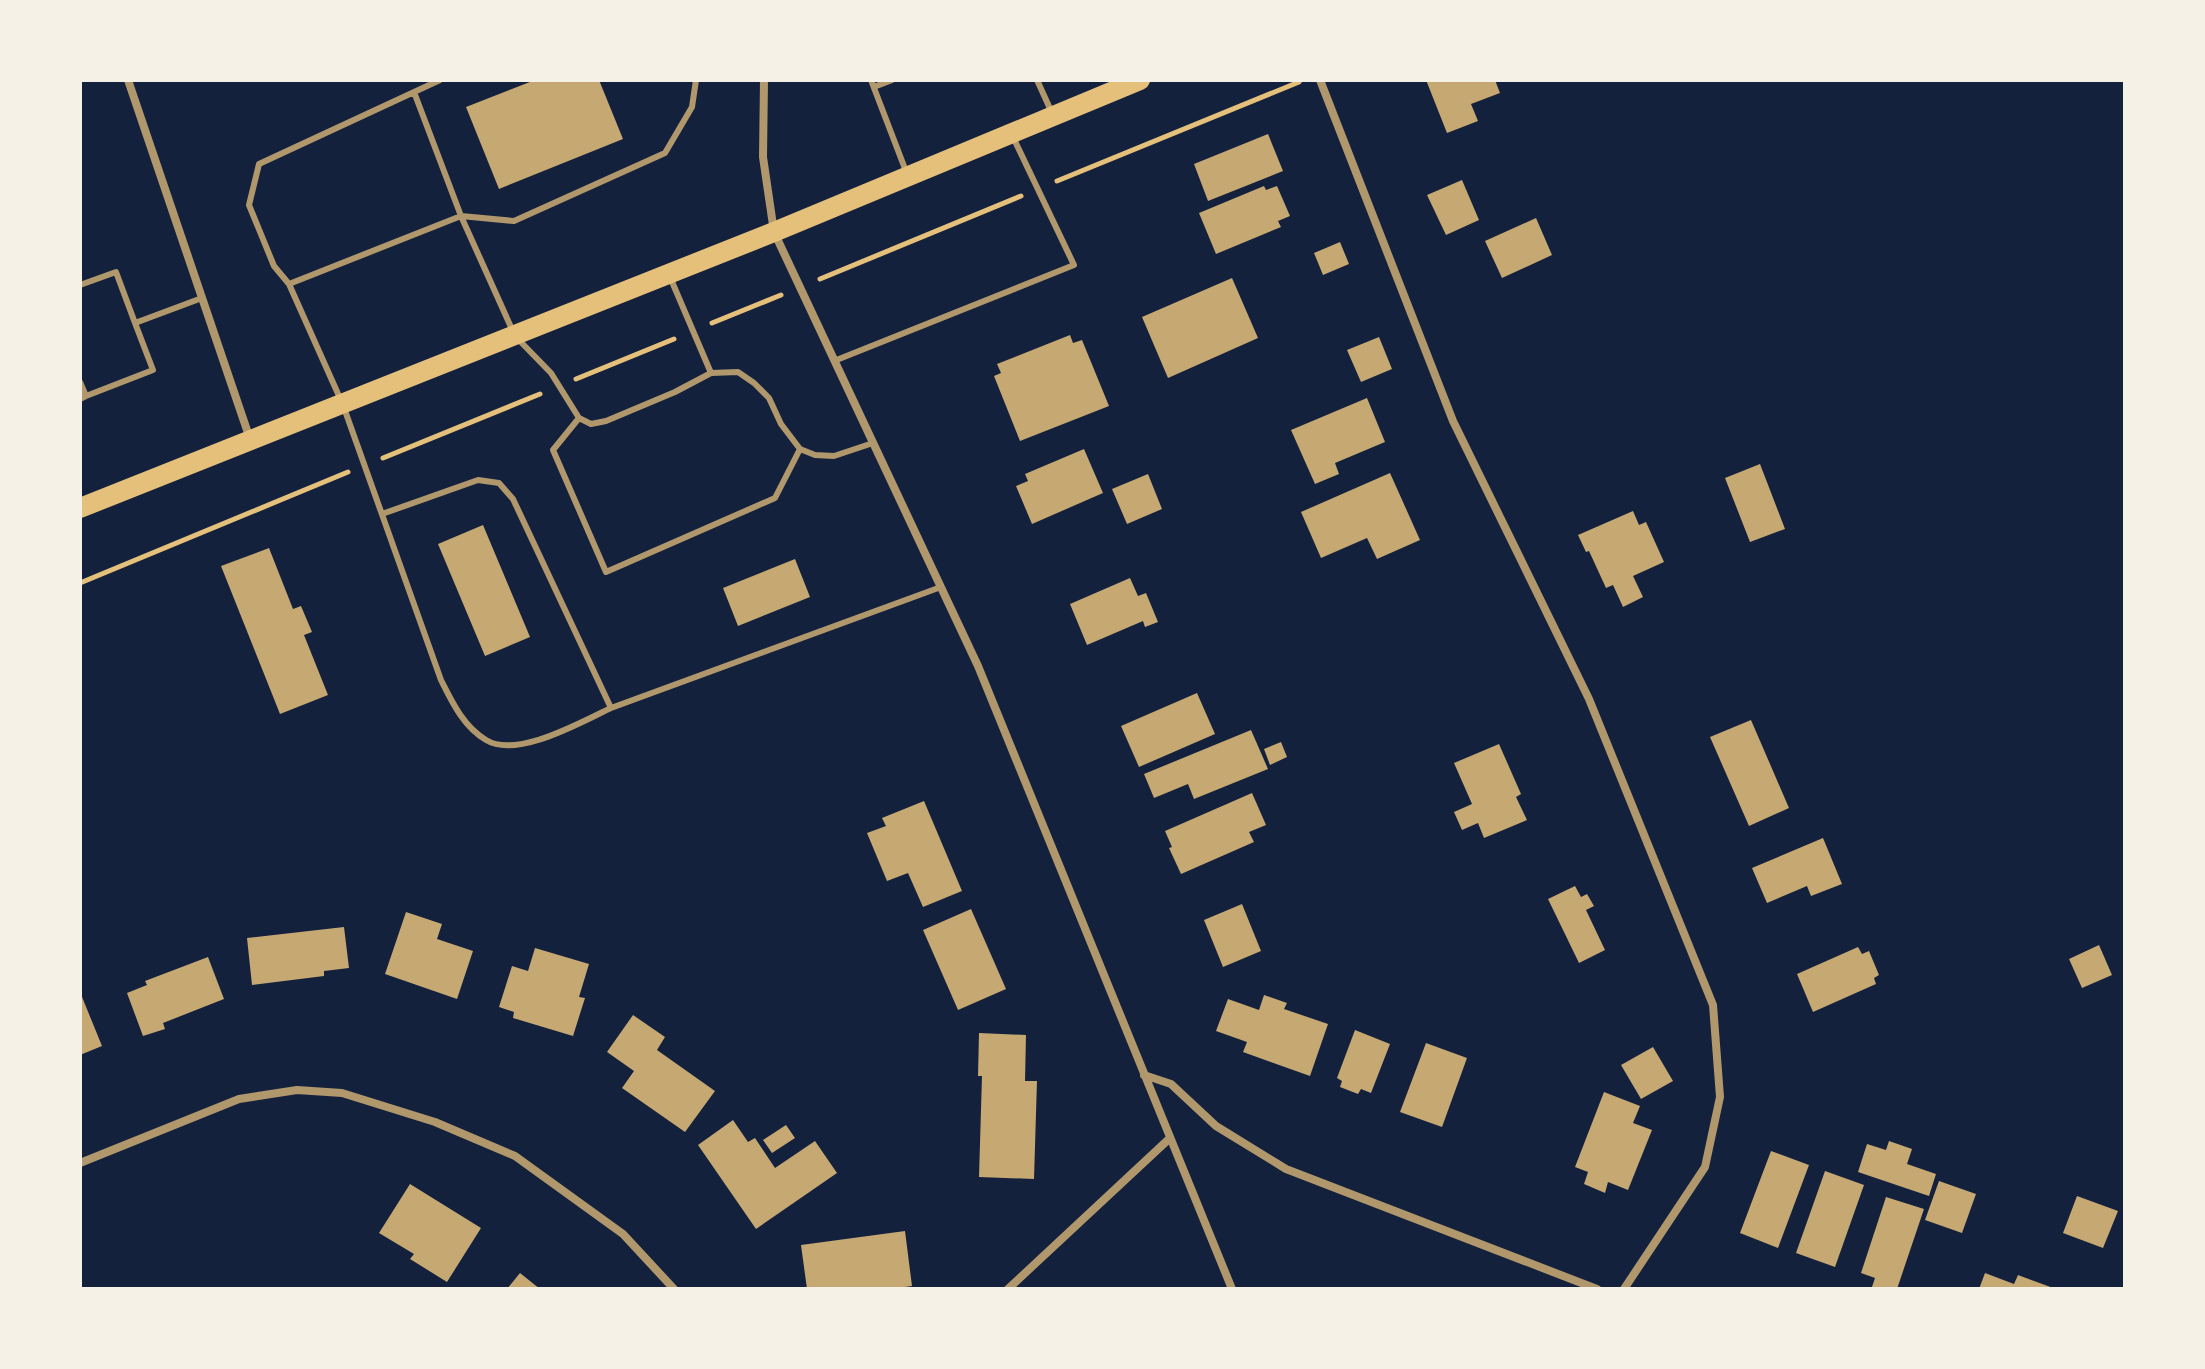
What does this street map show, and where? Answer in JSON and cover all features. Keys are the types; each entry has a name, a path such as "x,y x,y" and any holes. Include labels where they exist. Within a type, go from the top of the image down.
{"main road":[{"path":"80,508 774,232 1140,80"}],"street":[{"path":"128,80 250,441"},
{"path":"764,80 763,157 774,232 978,666 1232,1289"},
{"path":"1320,80 1453,421 1589,699 1713,1005 1720,1097 1705,1167 1624,1289"},
{"path":"1144,1075 1171,1084 1216,1126 1286,1169 1597,1289"},
{"path":"80,1163 239,1099 297,1090 342,1093 435,1122 515,1156 623,1234 674,1289"},
{"path":"1008,1289 1170,1138"}],"lane":[{"path":"440,80 259,164 249,205 274,266 289,284 343,405 441,680 460,717 487,741 523,745 611,708 941,587"},
{"path":"289,284 461,216 514,221 665,153 692,107 696,80"},
{"path":"892,80 873,84 909,177"},
{"path":"1037,80 1055,117"},
{"path":"414,92 461,216 515,336 551,373 579,418 591,424 606,421 711,373 738,372 769,398 781,424 800,449 815,455 834,456 873,443"},
{"path":"834,361 1074,265 1011,135"},
{"path":"80,285 116,272 153,370 83,397 80,382"},
{"path":"669,274 711,373"},
{"path":"135,323 202,298"},
{"path":"579,418 553,450 606,572 775,498 800,449"},
{"path":"382,514 478,480 499,483 513,499 611,708"}],"building":[{"path":"535,80 599,80 623,139 499,189 466,107"},
{"path":"1426,80 1495,80 1500,93 1471,104 1478,121 1447,133"},
{"path":"1268,134 1283,171 1208,201 1194,164"},
{"path":"1462,180 1479,220 1446,235 1427,195"},
{"path":"1264,186 1266,190 1277,186 1290,216 1278,221 1281,227 1216,254 1199,213"},
{"path":"1536,218 1552,255 1502,278 1485,241"},
{"path":"1340,242 1349,264 1323,275 1314,253"},
{"path":"1232,278 1258,338 1168,378 1142,317"},
{"path":"1070,335 1073,343 1082,340 1109,406 1020,441 994,376 1001,373 997,364"},
{"path":"1379,337 1392,369 1361,382 1347,350"},
{"path":"1367,398 1385,442 1335,463 1339,474 1315,484 1291,430"},
{"path":"1084,449 1103,493 1032,524 1016,486 1028,481 1025,474"},
{"path":"1760,464 1785,529 1750,542 1725,478"},
{"path":"1390,473 1420,540 1377,559 1367,538 1321,558 1301,512"},
{"path":"1148,474 1162,509 1127,524 1112,489"},
{"path":"1633,511 1639,525 1646,522 1664,562 1633,576 1643,597 1623,607 1613,585 1606,588 1578,535"},
{"path":"483,525 530,637 485,656 438,544"},
{"path":"269,548 293,609 301,606 312,632 304,635 328,695 280,714 221,566"},
{"path":"795,559 810,597 738,626 723,588"},
{"path":"1130,578 1138,596 1146,593 1158,622 1145,627 1143,621 1087,645 1070,604"},
{"path":"1197,693 1215,734 1139,767 1121,726"},
{"path":"1751,720 1789,808 1749,826 1710,737"},
{"path":"1251,730 1268,769 1194,799 1188,784 1154,798 1144,774"},
{"path":"1281,742 1287,757 1270,765 1264,749"},
{"path":"1499,744 1521,794 1516,797 1527,820 1484,838 1478,823 1462,830 1454,812 1472,804 1454,763"},
{"path":"1252,793 1266,825 1249,832 1254,842 1181,874 1165,831"},
{"path":"924,801 962,891 923,907 908,873 887,881 867,833 886,826 882,818"},
{"path":"1823,838 1842,884 1811,896 1807,886 1767,903 1752,868"},
{"path":"1575,886 1581,897 1587,894 1594,906 1586,910 1605,950 1579,963 1548,899"},
{"path":"1242,904 1261,951 1223,967 1204,920"},
{"path":"971,909 1006,989 958,1010 923,930"},
{"path":"406,912 442,924 437,939 473,951 457,999 385,974"},
{"path":"344,927 349,968 324,971 324,976 252,985 247,938"},
{"path":"2099,945 2112,975 2082,988 2069,959"},
{"path":"1858,947 1862,954 1869,951 1879,975 1874,978 1876,984 1813,1012 1797,974"},
{"path":"535,948 589,964 579,997 585,998 573,1036 513,1018 514,1012 499,1007 512,966 528,971"},
{"path":"208,957 224,999 163,1023 165,1029 143,1036 127,993 147,985 145,981"},
{"path":"80,992 102,1046 80,1055"},
{"path":"1264,995 1287,1003 1284,1009 1328,1024 1310,1076 1243,1052 1247,1042 1216,1031 1228,999 1259,1010"},
{"path":"633,1015 665,1037 657,1050 715,1091 685,1132 622,1088 634,1071 607,1052"},
{"path":"1355,1030 1390,1044 1371,1093 1361,1089 1358,1094 1340,1087 1342,1081 1337,1078"},
{"path":"979,1033 1026,1035 1025,1081 1037,1081 1034,1179 979,1177 982,1076 978,1076"},
{"path":"1426,1043 1467,1058 1442,1127 1400,1112"},
{"path":"1653,1047 1673,1081 1641,1099 1621,1065"},
{"path":"1604,1092 1640,1106 1633,1123 1652,1130 1628,1190 1608,1182 1605,1193 1584,1184 1588,1172 1575,1167"},
{"path":"733,1120 748,1142 755,1138 775,1168 815,1141 837,1173 756,1229 698,1145"},
{"path":"786,1125 795,1138 772,1153 763,1140"},
{"path":"1889,1141 1912,1149 1907,1164 1936,1174 1929,1196 1858,1172 1867,1144 1886,1150"},
{"path":"1771,1151 1809,1165 1778,1248 1740,1233"},
{"path":"1825,1171 1864,1185 1835,1267 1796,1253"},
{"path":"1939,1181 1976,1194 1962,1233 1925,1220"},
{"path":"410,1184 481,1228 447,1282 410,1259 414,1254 379,1233"},
{"path":"2077,1196 2118,1211 2103,1248 2063,1233"},
{"path":"1886,1197 1924,1209 1897,1289 1872,1287 1875,1278 1861,1273"},
{"path":"905,1231 912,1286 807,1289 801,1245"},
{"path":"520,1273 540,1289 507,1289"},
{"path":"1985,1273 2014,1284 2018,1275 2056,1289 1979,1289"}]}
